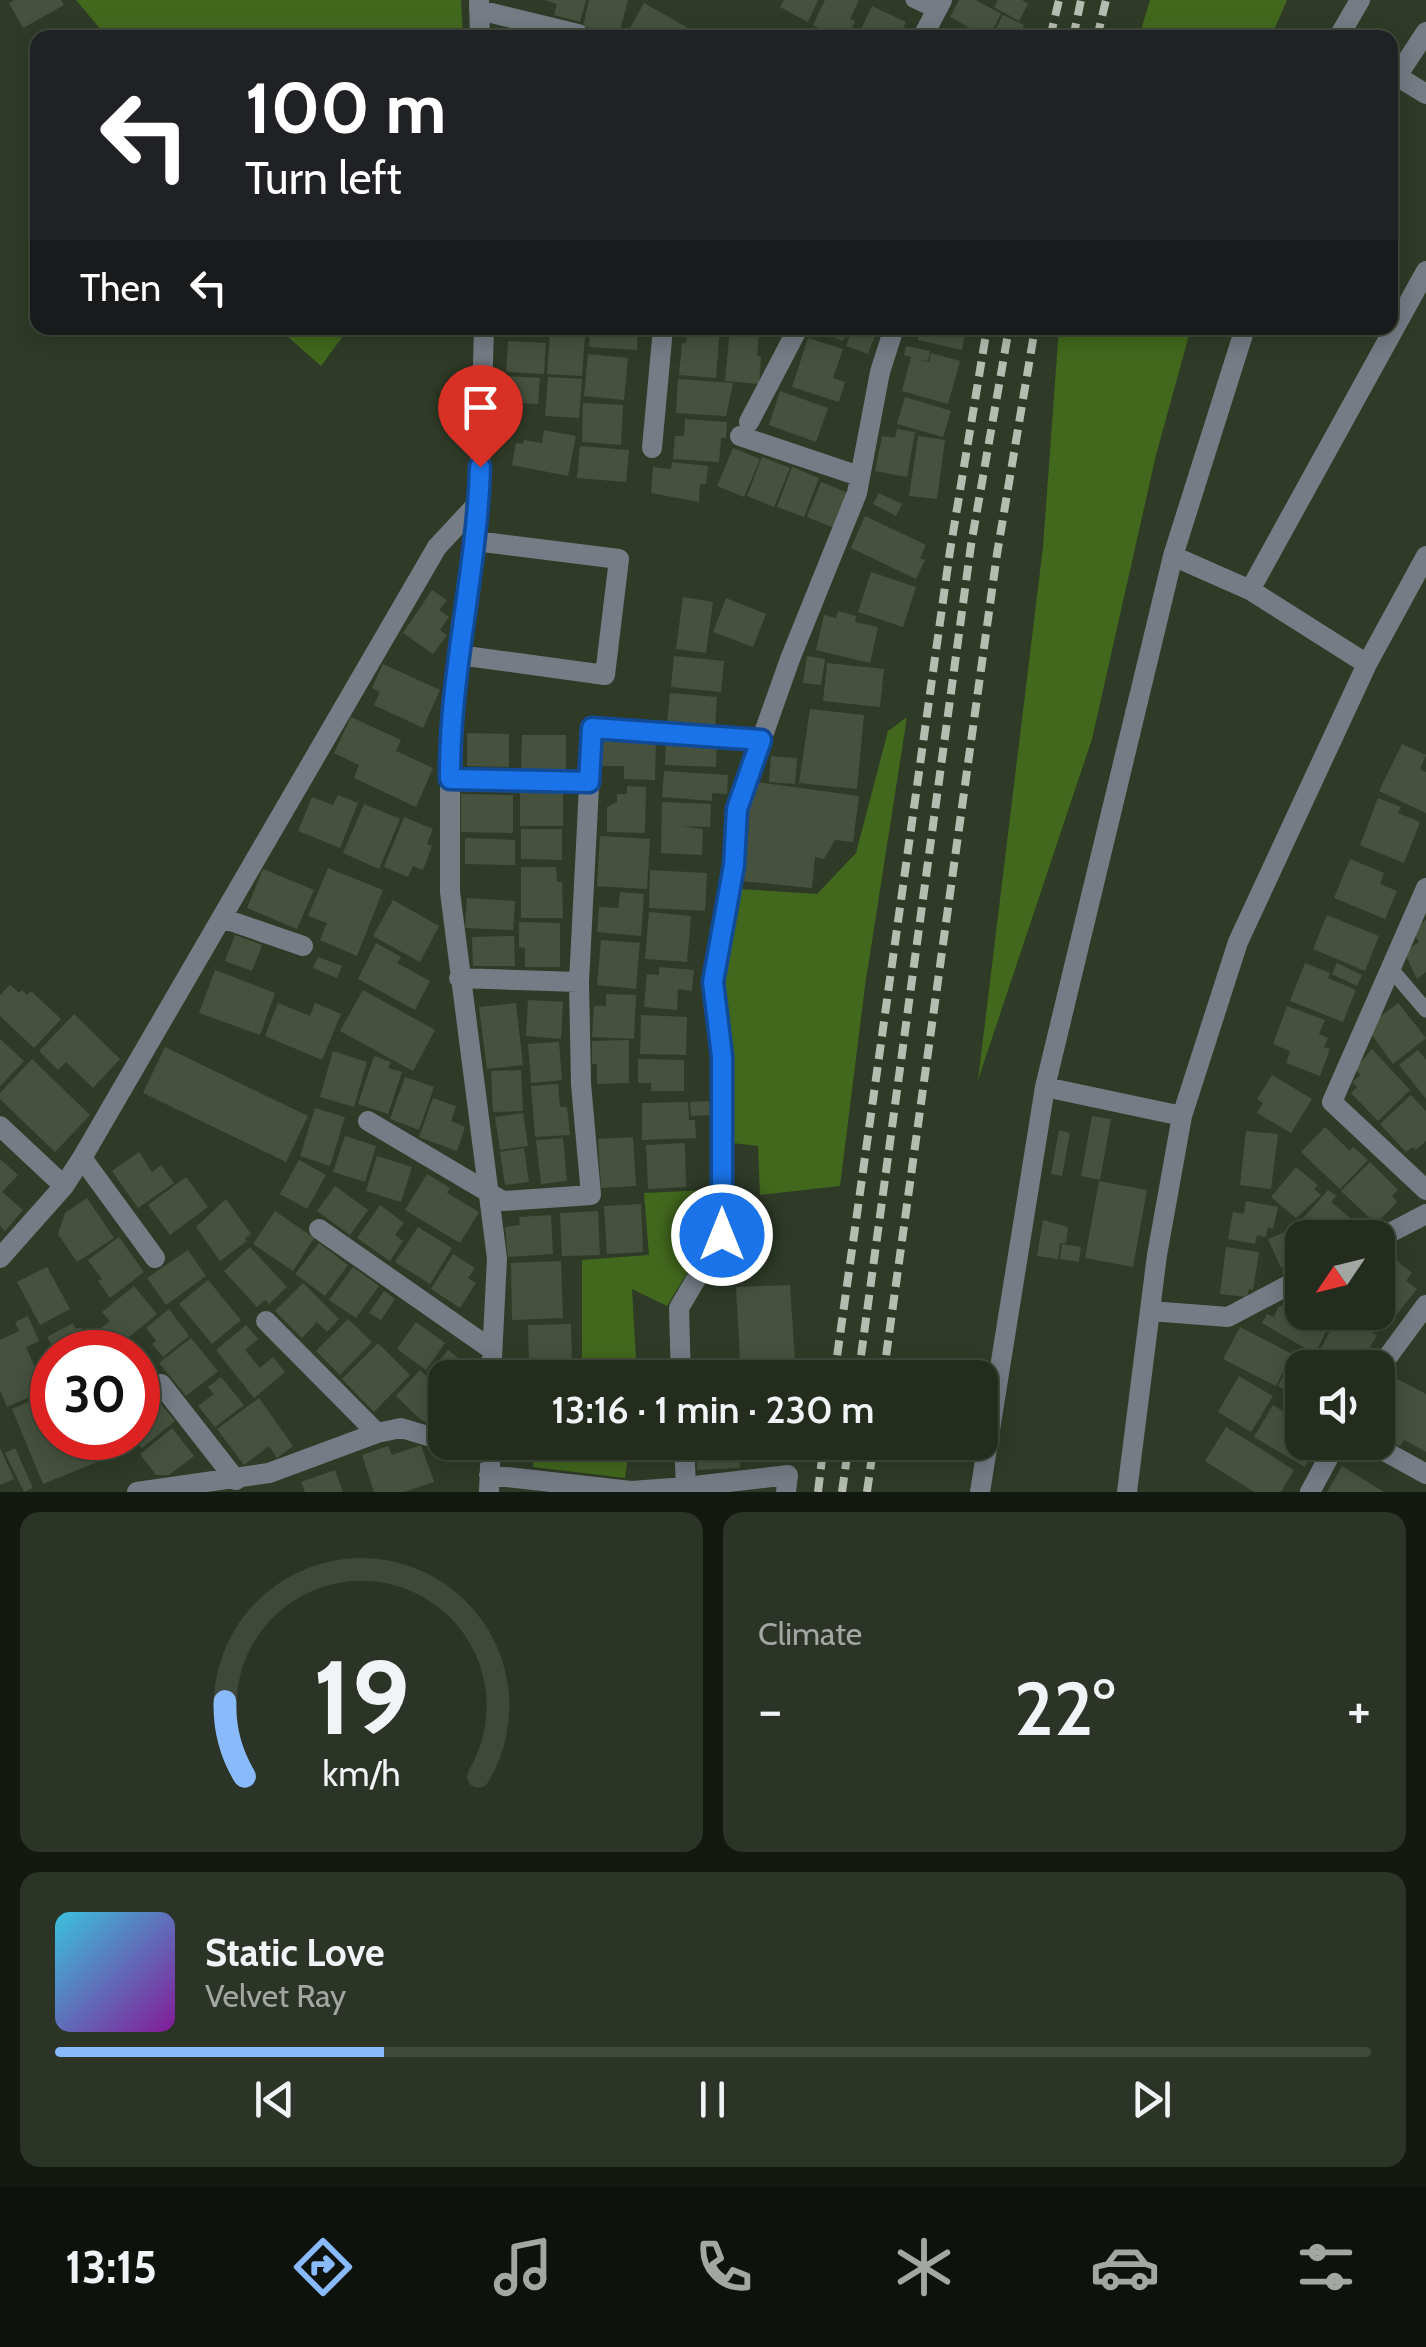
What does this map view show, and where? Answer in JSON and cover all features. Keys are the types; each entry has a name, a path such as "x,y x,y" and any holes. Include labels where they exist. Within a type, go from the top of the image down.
{"street":[{"path":"1343,30 1360,0"},
{"path":"480,30 479,5 564,30"},
{"path":"926,30 939,6"},
{"path":"1398,69 1426,32"},
{"path":"1398,76 1426,94"},
{"path":"1398,322 1426,271"},
{"path":"484,335 479,502 450,730 450,892 497,1258 491,1360"},
{"path":"652,448 663,335"},
{"path":"789,335 744,429 859,476"},
{"path":"681,1360 679,1308 722,1235 722,1056 713,982 734,865 737,809 857,493 880,372 892,335"},
{"path":"980,1492 1046,1087 1173,556 1243,335"},
{"path":"1250,590 1391,335"},
{"path":"0,1258 64,1186 82,1158 437,547 479,502"},
{"path":"458,655 604,675 620,559 475,541"},
{"path":"1173,556 1250,590 1367,664"},
{"path":"1127,1492 1150,1311 1182,1116 1238,942 1367,664 1426,556"},
{"path":"368,1121 503,1200 591,1195 580,1084 578,982 592,728"},
{"path":"450,779 589,782"},
{"path":"1426,888 1332,1102 1426,1190"},
{"path":"222,918 303,946"},
{"path":"460,978 578,982"},
{"path":"1046,1087 1182,1116"},
{"path":"0,1126 64,1186"},
{"path":"82,1158 154,1258"},
{"path":"1395,1230 1426,1214"},
{"path":"319,1229 491,1349"},
{"path":"1150,1311 1228,1317 1285,1287"},
{"path":"1393,1350 1426,1305"},
{"path":"266,1321 377,1433"},
{"path":"161,1384 236,1480"},
{"path":"137,1492 210,1487 269,1472 401,1428 428,1436"},
{"path":"1395,1457 1426,1474"},
{"path":"685,1460 686,1487"},
{"path":"1310,1492 1327,1460"},
{"path":"490,1466 632,1492 788,1474 786,1492"}],"lane":[{"path":"914,0 939,6"},
{"path":"592,728 761,740"},
{"path":"1390,968 1426,1010"}],"green space":[{"path":"76,0 461,0 463,30 101,30"},
{"path":"1150,0 1287,0 1274,30 1141,30"},
{"path":"286,335 344,335 321,366"},
{"path":"1058,335 1189,335 1156,455 1092,739 978,1080 1043,547"},
{"path":"907,717 865,986 840,1186 760,1195 758,1146 732,1143 734,1062 724,989 740,889 817,894 856,853 888,731"},
{"path":"707,1190 707,1240 667,1306 632,1289 636,1360 582,1360 582,1260 649,1255 644,1193"},
{"path":"534,1460 628,1460 625,1478 533,1467"}],"building":[{"path":"61,0 64,5 23,28 9,3"},
{"path":"545,0 586,0 580,22 554,15 557,4"},
{"path":"589,0 628,0 620,30 583,26"},
{"path":"784,0 818,0 808,22 780,7"},
{"path":"825,0 859,0 850,19 855,21 851,30 823,30 813,25"},
{"path":"959,0 976,0 1001,14 992,30 974,30 950,17"},
{"path":"998,0 1022,0 1028,4 1019,21 994,7"},
{"path":"644,3 688,28 687,30 629,30"},
{"path":"872,6 906,22 902,30 861,30"},
{"path":"1003,15 1024,25 1022,30 995,30"},
{"path":"550,335 585,335 582,376 547,374"},
{"path":"590,335 638,335 637,350 589,347"},
{"path":"687,335 719,335 716,378 679,375 682,343 686,343"},
{"path":"729,335 759,335 759,384 725,381"},
{"path":"850,335 875,335 868,354 846,346"},
{"path":"919,335 965,335 962,350 918,340"},
{"path":"808,338 843,349 833,378 845,382 839,402 792,387"},
{"path":"508,341 546,343 544,374 506,372"},
{"path":"906,346 930,351 928,361 916,359 929,362 931,353 960,361 948,404 902,391 911,357 904,355"},
{"path":"588,354 628,358 624,400 584,396"},
{"path":"503,376 540,378 538,404 501,402"},
{"path":"548,377 582,379 579,418 545,416"},
{"path":"678,379 733,383 726,416 676,413"},
{"path":"780,391 828,408 816,442 769,425"},
{"path":"905,397 951,411 943,437 897,424"},
{"path":"583,403 623,405 621,445 582,442"},
{"path":"685,419 727,422 719,462 673,459 675,436 684,436"},
{"path":"897,429 915,432 907,477 875,471 882,436 895,438"},
{"path":"544,430 576,436 568,476 512,465 516,443 542,443"},
{"path":"918,436 945,440 937,499 909,496"},
{"path":"580,446 629,450 626,482 577,478"},
{"path":"733,448 760,459 744,497 717,486"},
{"path":"762,457 790,468 774,507 747,496"},
{"path":"672,462 708,466 706,484 700,484 699,502 651,493 653,467 671,469"},
{"path":"792,467 819,478 804,517 777,507"},
{"path":"821,482 848,493 834,528 807,517"},
{"path":"879,493 902,504 896,516 873,504"},
{"path":"865,516 926,545 920,558 925,560 916,579 851,548"},
{"path":"871,572 916,587 903,627 858,612"},
{"path":"432,590 447,600 439,610 449,617 440,630 447,635 433,654 403,633"},
{"path":"683,597 713,602 706,653 676,649"},
{"path":"726,598 766,614 753,647 713,632"},
{"path":"838,611 856,616 855,622 878,627 870,663 816,650 824,615 836,618"},
{"path":"674,656 724,661 721,692 671,687"},
{"path":"807,656 825,659 821,685 803,683"},
{"path":"827,663 884,669 880,707 823,701"},
{"path":"383,664 440,690 423,728 374,705 380,692 372,688"},
{"path":"670,693 717,697 715,728 667,724"},
{"path":"810,709 864,715 857,789 799,783"},
{"path":"351,717 401,740 396,751 433,768 416,807 354,778 359,765 334,753"},
{"path":"467,733 509,734 509,767 467,766"},
{"path":"522,735 566,735 566,771 521,771"},
{"path":"601,737 656,738 655,780 624,779 624,766 601,766"},
{"path":"666,739 717,741 716,767 665,765"},
{"path":"1402,744 1426,755 1420,769 1426,772 1426,813 1379,791"},
{"path":"771,756 797,758 795,784 769,782"},
{"path":"664,771 728,775 727,794 712,793 712,801 662,797"},
{"path":"756,782 859,796 853,842 835,840 824,859 815,857 812,888 741,881 748,799"},
{"path":"627,786 646,787 645,833 607,832 607,807 617,802 617,794 627,794"},
{"path":"520,793 563,793 563,826 520,826"},
{"path":"461,794 513,795 513,833 461,832"},
{"path":"338,795 358,803 340,848 298,831 312,797 333,805"},
{"path":"1378,798 1401,807 1398,813 1420,822 1404,863 1360,845"},
{"path":"662,802 711,804 710,827 681,826 703,829 702,855 661,853"},
{"path":"364,804 400,819 379,869 343,853"},
{"path":"404,817 433,829 427,844 432,846 423,870 413,866 408,877 384,867"},
{"path":"521,829 562,829 562,860 521,859"},
{"path":"600,836 650,839 647,889 597,886"},
{"path":"465,838 515,840 515,865 465,864"},
{"path":"1350,859 1384,873 1380,884 1397,891 1385,919 1334,898"},
{"path":"521,867 556,867 557,882 562,882 563,918 521,918"},
{"path":"328,868 383,890 357,956 320,940 327,923 308,916"},
{"path":"263,869 314,890 297,929 247,908"},
{"path":"650,870 707,873 705,911 649,908"},
{"path":"620,892 644,894 641,936 597,932 599,907 618,908"},
{"path":"467,898 515,901 513,930 465,928"},
{"path":"393,900 439,926 420,962 373,936"},
{"path":"649,912 691,916 687,962 645,959"},
{"path":"1327,915 1379,936 1365,971 1313,949"},
{"path":"1426,920 1426,972 1417,979 1404,952 1419,942 1411,930"},
{"path":"519,922 560,923 560,967 525,967 525,948 519,947"},
{"path":"235,935 262,945 252,971 225,961"},
{"path":"514,936 515,966 473,966 472,937"},
{"path":"601,940 640,943 636,989 597,985"},
{"path":"376,943 401,957 397,963 430,981 415,1010 358,979"},
{"path":"318,957 342,966 337,978 313,968"},
{"path":"1305,963 1356,990 1343,1022 1290,1001"},
{"path":"1337,963 1362,975 1357,986 1332,974"},
{"path":"659,967 694,970 692,991 678,989 677,1010 644,1007 647,974 659,975"},
{"path":"215,970 275,993 260,1035 199,1013"},
{"path":"10,985 19,993 22,990 27,995 31,991 61,1019 34,1048 0,1016 0,995"},
{"path":"363,990 435,1030 413,1071 340,1031"},
{"path":"606,994 636,995 634,1039 592,1037 594,1006 606,1006"},
{"path":"528,1000 563,1002 561,1039 526,1036"},
{"path":"278,1003 310,1016 315,1003 341,1014 322,1060 265,1036"},
{"path":"516,1003 523,1065 487,1069 479,1007"},
{"path":"1398,1003 1426,1038 1393,1064 1369,1031 1375,1021"},
{"path":"1287,1006 1325,1020 1319,1034 1328,1038 1324,1047 1330,1049 1320,1076 1286,1063 1290,1051 1273,1044"},
{"path":"74,1014 120,1059 93,1088 66,1062 58,1070 39,1051"},
{"path":"641,1015 687,1017 686,1055 640,1054"},
{"path":"0,1039 24,1061 0,1086"},
{"path":"629,1040 629,1083 597,1084 592,1041"},
{"path":"559,1042 562,1080 531,1083 528,1044"},
{"path":"165,1047 308,1116 286,1162 143,1093"},
{"path":"1372,1049 1410,1090 1378,1121 1351,1093 1357,1087 1352,1082 1361,1075 1355,1069"},
{"path":"1418,1050 1426,1060 1426,1099 1399,1065"},
{"path":"333,1051 367,1062 354,1107 320,1097"},
{"path":"374,1056 391,1062 388,1068 402,1072 388,1114 358,1104"},
{"path":"32,1059 90,1115 55,1152 0,1099 0,1093"},
{"path":"638,1059 684,1060 684,1091 651,1091 651,1083 638,1083"},
{"path":"521,1070 523,1111 493,1112 491,1071"},
{"path":"1272,1075 1312,1099 1291,1133 1257,1113 1263,1103 1257,1099"},
{"path":"405,1077 434,1087 419,1130 390,1119"},
{"path":"558,1084 560,1107 567,1107 570,1135 535,1137 531,1086"},
{"path":"1411,1095 1426,1111 1426,1141 1416,1150 1413,1147 1406,1152 1380,1124"},
{"path":"433,1098 456,1106 451,1121 465,1127 457,1151 419,1137"},
{"path":"709,1101 710,1115 691,1116 690,1102"},
{"path":"688,1102 696,1138 642,1140 642,1103"},
{"path":"315,1108 345,1117 330,1166 300,1156"},
{"path":"523,1113 528,1146 500,1150 495,1117"},
{"path":"1092,1116 1111,1119 1100,1180 1081,1176"},
{"path":"1325,1127 1350,1151 1353,1147 1368,1160 1340,1189 1301,1152"},
{"path":"1059,1130 1070,1133 1062,1176 1051,1174"},
{"path":"1246,1131 1278,1134 1271,1189 1240,1185"},
{"path":"345,1136 376,1146 365,1182 333,1172"},
{"path":"633,1137 636,1186 601,1188 598,1139"},
{"path":"563,1138 567,1181 541,1184 536,1140"},
{"path":"685,1143 686,1187 648,1189 646,1145"},
{"path":"524,1148 529,1182 505,1185 500,1152"},
{"path":"139,1152 152,1172 161,1165 174,1183 138,1208 112,1171"},
{"path":"377,1156 412,1167 401,1202 366,1191"},
{"path":"0,1159 18,1175 2,1192 23,1210 5,1231 0,1226"},
{"path":"299,1160 326,1175 307,1209 280,1194"},
{"path":"1370,1162 1398,1190 1392,1196 1397,1202 1380,1220 1372,1220 1341,1191"},
{"path":"1296,1167 1318,1185 1314,1189 1321,1195 1296,1218 1271,1197"},
{"path":"427,1174 450,1188 447,1193 479,1212 460,1243 405,1210"},
{"path":"186,1177 208,1207 170,1235 148,1205"},
{"path":"1099,1181 1147,1190 1133,1267 1085,1258"},
{"path":"335,1186 368,1210 350,1235 317,1211"},
{"path":"1328,1190 1336,1196 1331,1202 1353,1220 1302,1220"},
{"path":"87,1198 114,1238 77,1262 58,1234 65,1213"},
{"path":"226,1199 251,1234 220,1261 196,1227"},
{"path":"1246,1201 1278,1207 1273,1229 1268,1227 1266,1237 1257,1235 1255,1244 1228,1239 1233,1212 1244,1214"},
{"path":"641,1204 643,1252 607,1254 604,1206"},
{"path":"380,1205 404,1223 395,1235 403,1241 390,1261 357,1238"},
{"path":"275,1211 314,1238 293,1271 253,1244"},
{"path":"598,1211 600,1255 562,1256 560,1213"},
{"path":"551,1215 553,1254 508,1257 505,1227 520,1225 519,1217"},
{"path":"1043,1220 1068,1227 1058,1259 1037,1256"},
{"path":"418,1227 452,1248 430,1284 395,1262"},
{"path":"1285,1232 1285,1266 1281,1268 1268,1239"},
{"path":"119,1237 144,1272 110,1298 88,1260"},
{"path":"319,1243 348,1265 325,1296 295,1274"},
{"path":"1062,1244 1081,1247 1079,1262 1060,1259"},
{"path":"250,1247 287,1287 269,1304 265,1300 257,1307 224,1271"},
{"path":"1226,1247 1259,1252 1253,1290 1249,1289 1247,1297 1220,1294"},
{"path":"188,1250 206,1276 166,1305 147,1278"},
{"path":"453,1254 475,1268 468,1278 476,1283 460,1308 431,1289"},
{"path":"1395,1259 1412,1273 1406,1281 1417,1289 1395,1316"},
{"path":"561,1261 563,1318 512,1320 511,1263"},
{"path":"47,1267 70,1309 40,1325 17,1282"},
{"path":"353,1267 379,1286 356,1318 329,1300"},
{"path":"208,1280 241,1320 212,1344 179,1304"},
{"path":"303,1283 339,1319 327,1332 317,1322 302,1338 275,1311"},
{"path":"790,1285 795,1360 740,1360 736,1287"},
{"path":"134,1286 157,1314 138,1330 103,1330 110,1321 102,1312"},
{"path":"384,1291 395,1299 381,1320 369,1313"},
{"path":"1285,1304 1285,1330 1327,1330 1317,1350 1308,1350 1262,1323 1267,1314 1274,1317 1278,1307"},
{"path":"169,1309 189,1336 163,1357 160,1330 146,1328"},
{"path":"28,1316 34,1330 30,1330 30,1345 26,1347 30,1356 30,1397 7,1407 0,1390 0,1340 19,1331 15,1322"},
{"path":"348,1319 372,1342 340,1375 316,1351"},
{"path":"416,1322 445,1343 433,1360 428,1360 426,1370 397,1349"},
{"path":"73,1323 76,1329 83,1330 60,1330"},
{"path":"571,1324 572,1360 529,1360 528,1325"},
{"path":"246,1325 258,1339 245,1350 260,1368 273,1357 285,1372 254,1398 216,1350"},
{"path":"1240,1327 1285,1350 1285,1368 1276,1386 1223,1359"},
{"path":"1331,1330 1368,1330 1377,1335 1369,1350 1320,1350"},
{"path":"191,1338 218,1371 186,1396 160,1362"},
{"path":"378,1343 410,1375 374,1412 342,1379"},
{"path":"448,1350 461,1360 440,1360"},
{"path":"420,1370 428,1378 428,1422 421,1420 396,1396"},
{"path":"1239,1376 1273,1396 1251,1432 1218,1412"},
{"path":"221,1377 244,1405 215,1427 198,1406 214,1394 208,1387"},
{"path":"1395,1378 1426,1394 1426,1452 1404,1440 1400,1446 1395,1443"},
{"path":"259,1398 293,1446 277,1458 269,1446 244,1465 217,1429"},
{"path":"30,1401 30,1453 12,1409"},
{"path":"160,1403 175,1421 160,1433"},
{"path":"1273,1405 1285,1412 1285,1455 1254,1437"},
{"path":"1226,1427 1294,1470 1281,1492 1254,1492 1205,1461"},
{"path":"172,1428 194,1456 169,1475 156,1475 145,1460 160,1460 160,1438"},
{"path":"421,1445 434,1482 404,1492 374,1492 362,1455 388,1446 392,1455"},
{"path":"0,1448 14,1479 0,1485"},
{"path":"15,1448 33,1488 24,1492 5,1453"},
{"path":"33,1460 102,1460 43,1484"},
{"path":"697,1460 739,1460 740,1468 697,1470"},
{"path":"1342,1466 1384,1492 1327,1492"},
{"path":"335,1470 343,1492 305,1492 301,1482"}],"railway":[{"path":"1052,30 1059,0"},
{"path":"1075,30 1081,0"},
{"path":"1099,30 1106,0"},
{"path":"837,1360 950,551 986,335"},
{"path":"860,1360 971,545 1008,335"},
{"path":"885,1360 997,554 1034,335"},
{"path":"818,1492 822,1460"},
{"path":"842,1492 846,1460"},
{"path":"867,1492 871,1460"}],"route":[{"path":"480,467 475,541 450,730 450,779 589,782 592,728 761,740 737,809 734,865 713,982 722,1056 722,1235"}]}
